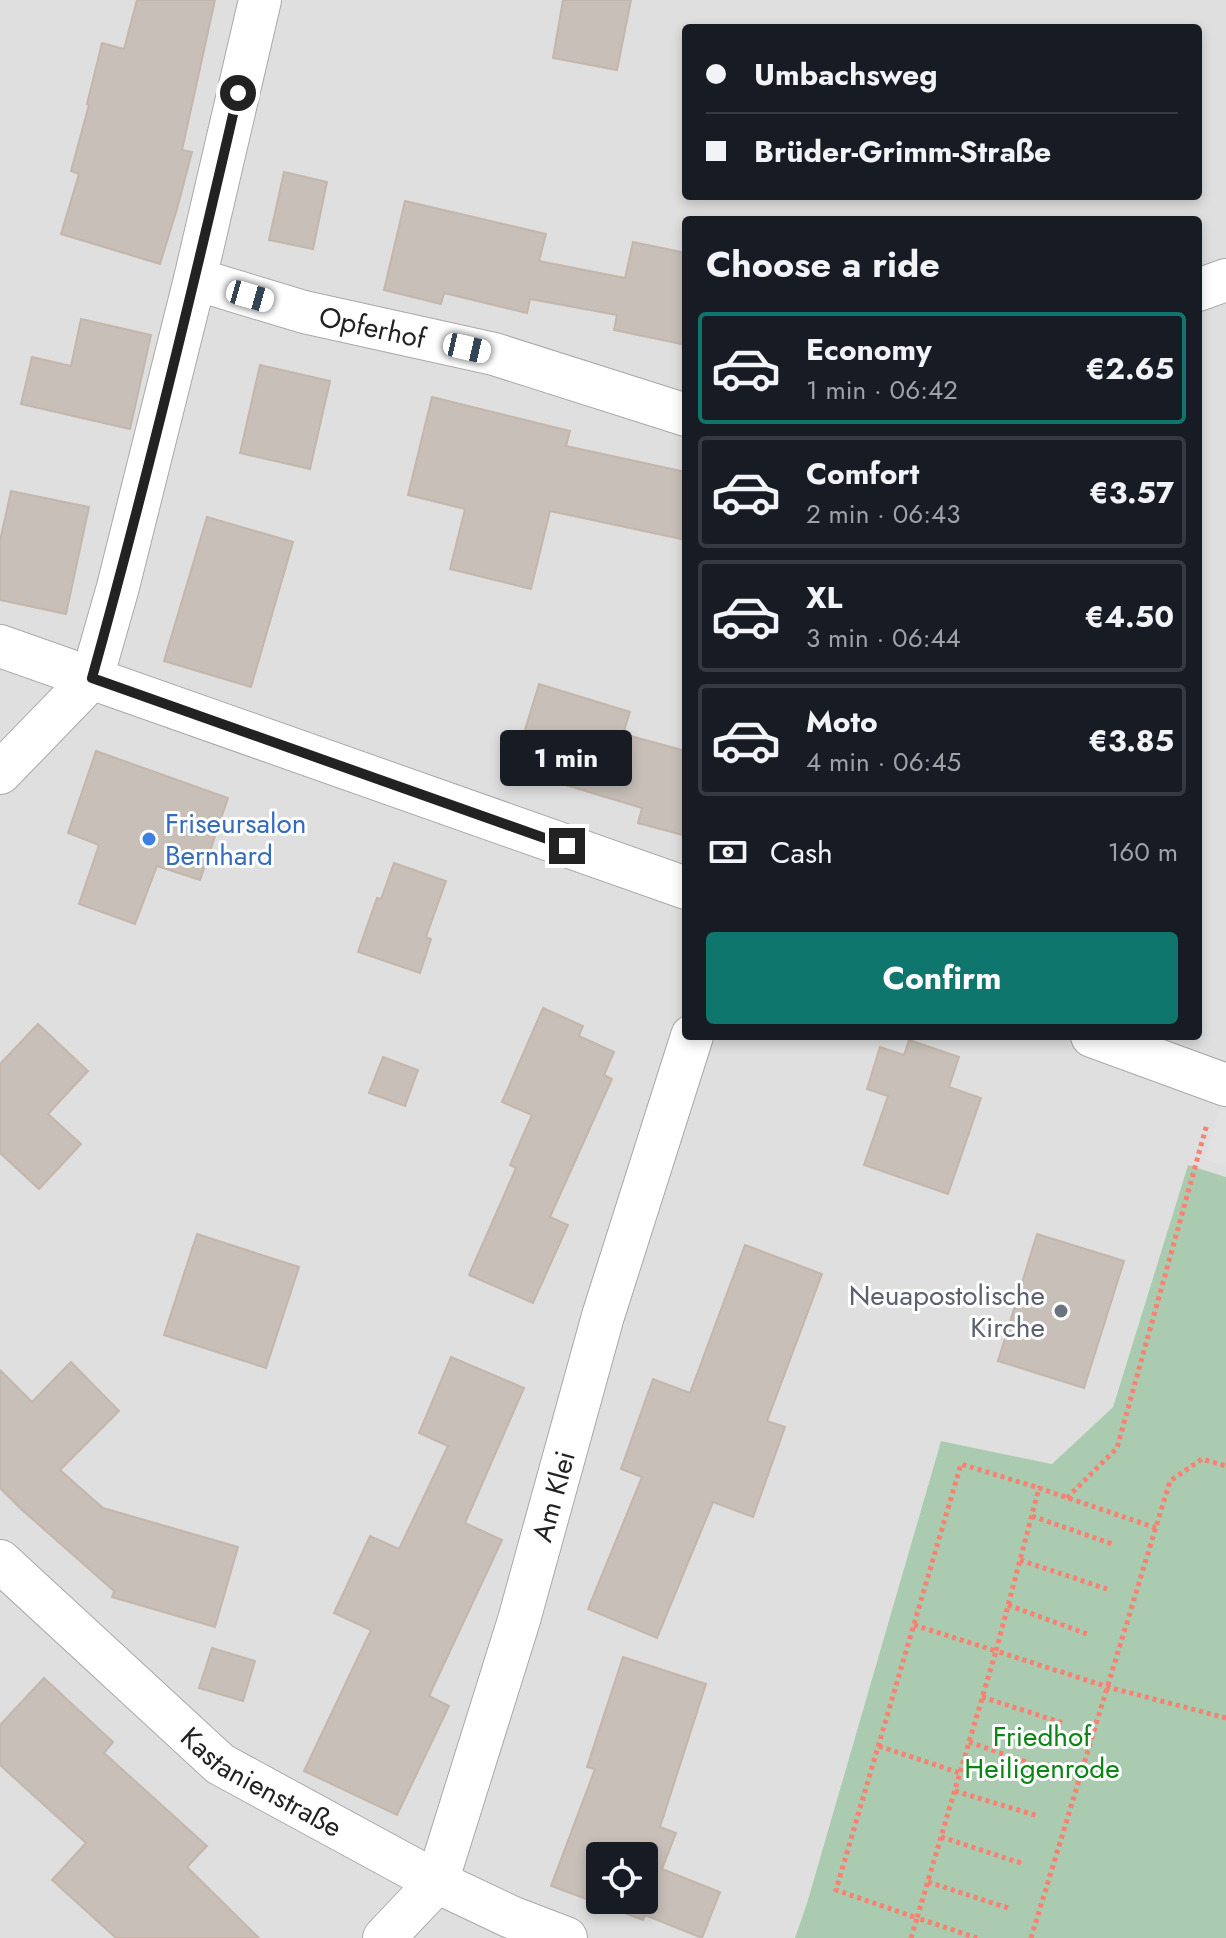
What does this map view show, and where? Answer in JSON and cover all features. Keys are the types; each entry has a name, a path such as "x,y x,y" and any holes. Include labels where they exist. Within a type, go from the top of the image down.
{"street":[{"path":"0,773 92,678 122,572 195,279 260,0"},
{"name":"Opferhof","path":"195,279 304,312 494,354 682,414"},
{"path":"1202,289 1226,280"},
{"path":"0,646 682,887"},
{"name":"Am Klei","path":"384,1938 437,1882 519,1620 603,1316 691,1040"},
{"path":"1103,1040 1222,1083"},
{"name":"Kastanienstraße","path":"0,1561 220,1764 437,1882 511,1917 566,1938"}],"path":[{"path":"1067,1498 1117,1448 1222,1083"},
{"path":"1031,1938 1170,1481 1202,1459 1226,1466"},
{"path":"977,1938 836,1890 961,1464 1156,1528"},
{"path":"911,1938 996,1651 1039,1488"},
{"path":"1032,1516 1115,1545"},
{"path":"1020,1560 1107,1589"},
{"path":"1008,1605 1090,1635"},
{"path":"914,1625 1108,1687 1226,1718"},
{"path":"982,1697 1063,1723"},
{"path":"969,1742 1052,1771"},
{"path":"879,1746 960,1773"},
{"path":"955,1791 1038,1816"},
{"path":"941,1837 1024,1864"},
{"path":"928,1882 1011,1909"}],"shaded area":[{"path":"0,0 1226,0 1226,1177 1188,1165 1113,1407 1052,1464 941,1441 795,1938 0,1938"},
{"path":"1219,1109 1226,1111 1226,1166 1205,1160"}],"green space":[{"name":"Friedhof Heiligenrode","path":"1188,1165 1226,1177 1226,1938 795,1938 941,1441 1052,1464 1113,1407"}],"building":[{"path":"137,0 215,0 182,150 192,152 160,264 61,234 79,174 71,171 102,43 124,49"},
{"path":"563,0 631,0 617,70 553,58"},
{"path":"284,172 327,182 313,249 269,240"},
{"path":"405,201 546,234 539,261 625,278 633,242 682,252 682,344 614,330 617,315 530,299 527,313 444,293 441,304 384,290"},
{"path":"81,319 151,335 130,429 21,404 32,357 71,366"},
{"path":"260,365 330,381 310,469 240,453"},
{"path":"432,397 570,431 566,446 682,471 682,539 550,511 531,589 450,569 465,509 408,495"},
{"path":"11,491 89,507 66,614 0,600 0,541"},
{"path":"207,517 293,542 251,687 164,661"},
{"path":"539,684 630,712 623,734 682,750 682,835 638,823 642,808 513,769"},
{"name":"Friseursalon Bernhard","path":"96,751 228,798 200,880 157,866 135,924 79,904 99,845 68,833"},
{"path":"394,863 446,881 426,937 431,939 420,973 358,952 377,898 381,899"},
{"path":"543,1008 583,1026 579,1036 614,1052 604,1075 612,1079 550,1217 568,1225 533,1303 469,1275 516,1168 510,1165 532,1115 502,1102"},
{"path":"38,1024 88,1071 48,1114 81,1144 39,1189 0,1153 0,1064"},
{"path":"909,1040 959,1057 949,1087 981,1098 948,1194 864,1165 888,1096 867,1089 880,1047 904,1055"},
{"path":"383,1057 418,1070 405,1106 369,1093"},
{"path":"197,1234 299,1267 266,1368 164,1335"},
{"name":"Neuapostolische Kirche","path":"1037,1234 1124,1261 1084,1388 998,1361"},
{"path":"745,1245 822,1274 767,1421 785,1427 753,1517 713,1502 657,1638 588,1609 642,1477 621,1469 653,1379 690,1393"},
{"path":"451,1357 524,1388 465,1523 502,1540 429,1696 449,1706 397,1815 304,1771 371,1630 334,1613 370,1536 399,1549 448,1446 419,1433"},
{"path":"71,1362 119,1411 60,1470 103,1508 238,1547 215,1627 112,1597 114,1591 0,1488 0,1370 32,1402"},
{"path":"212,1648 255,1661 243,1701 199,1688"},
{"path":"623,1657 706,1684 660,1827 676,1833 662,1869 720,1892 702,1938 645,1915 643,1920 627,1914 658,1914 658,1842 586,1842 586,1899 551,1886 595,1769 587,1767"},
{"path":"44,1678 113,1742 104,1753 207,1846 187,1867 259,1938 116,1938 52,1880 86,1843 0,1765 0,1725"}],"place":[{"name":"Friseursalon Bernhard","path":"149,839"},
{"name":"Neuapostolische Kirche","path":"1061,1311"}],"route":[{"path":"238,93 188,310 92,678 567,846"}]}
